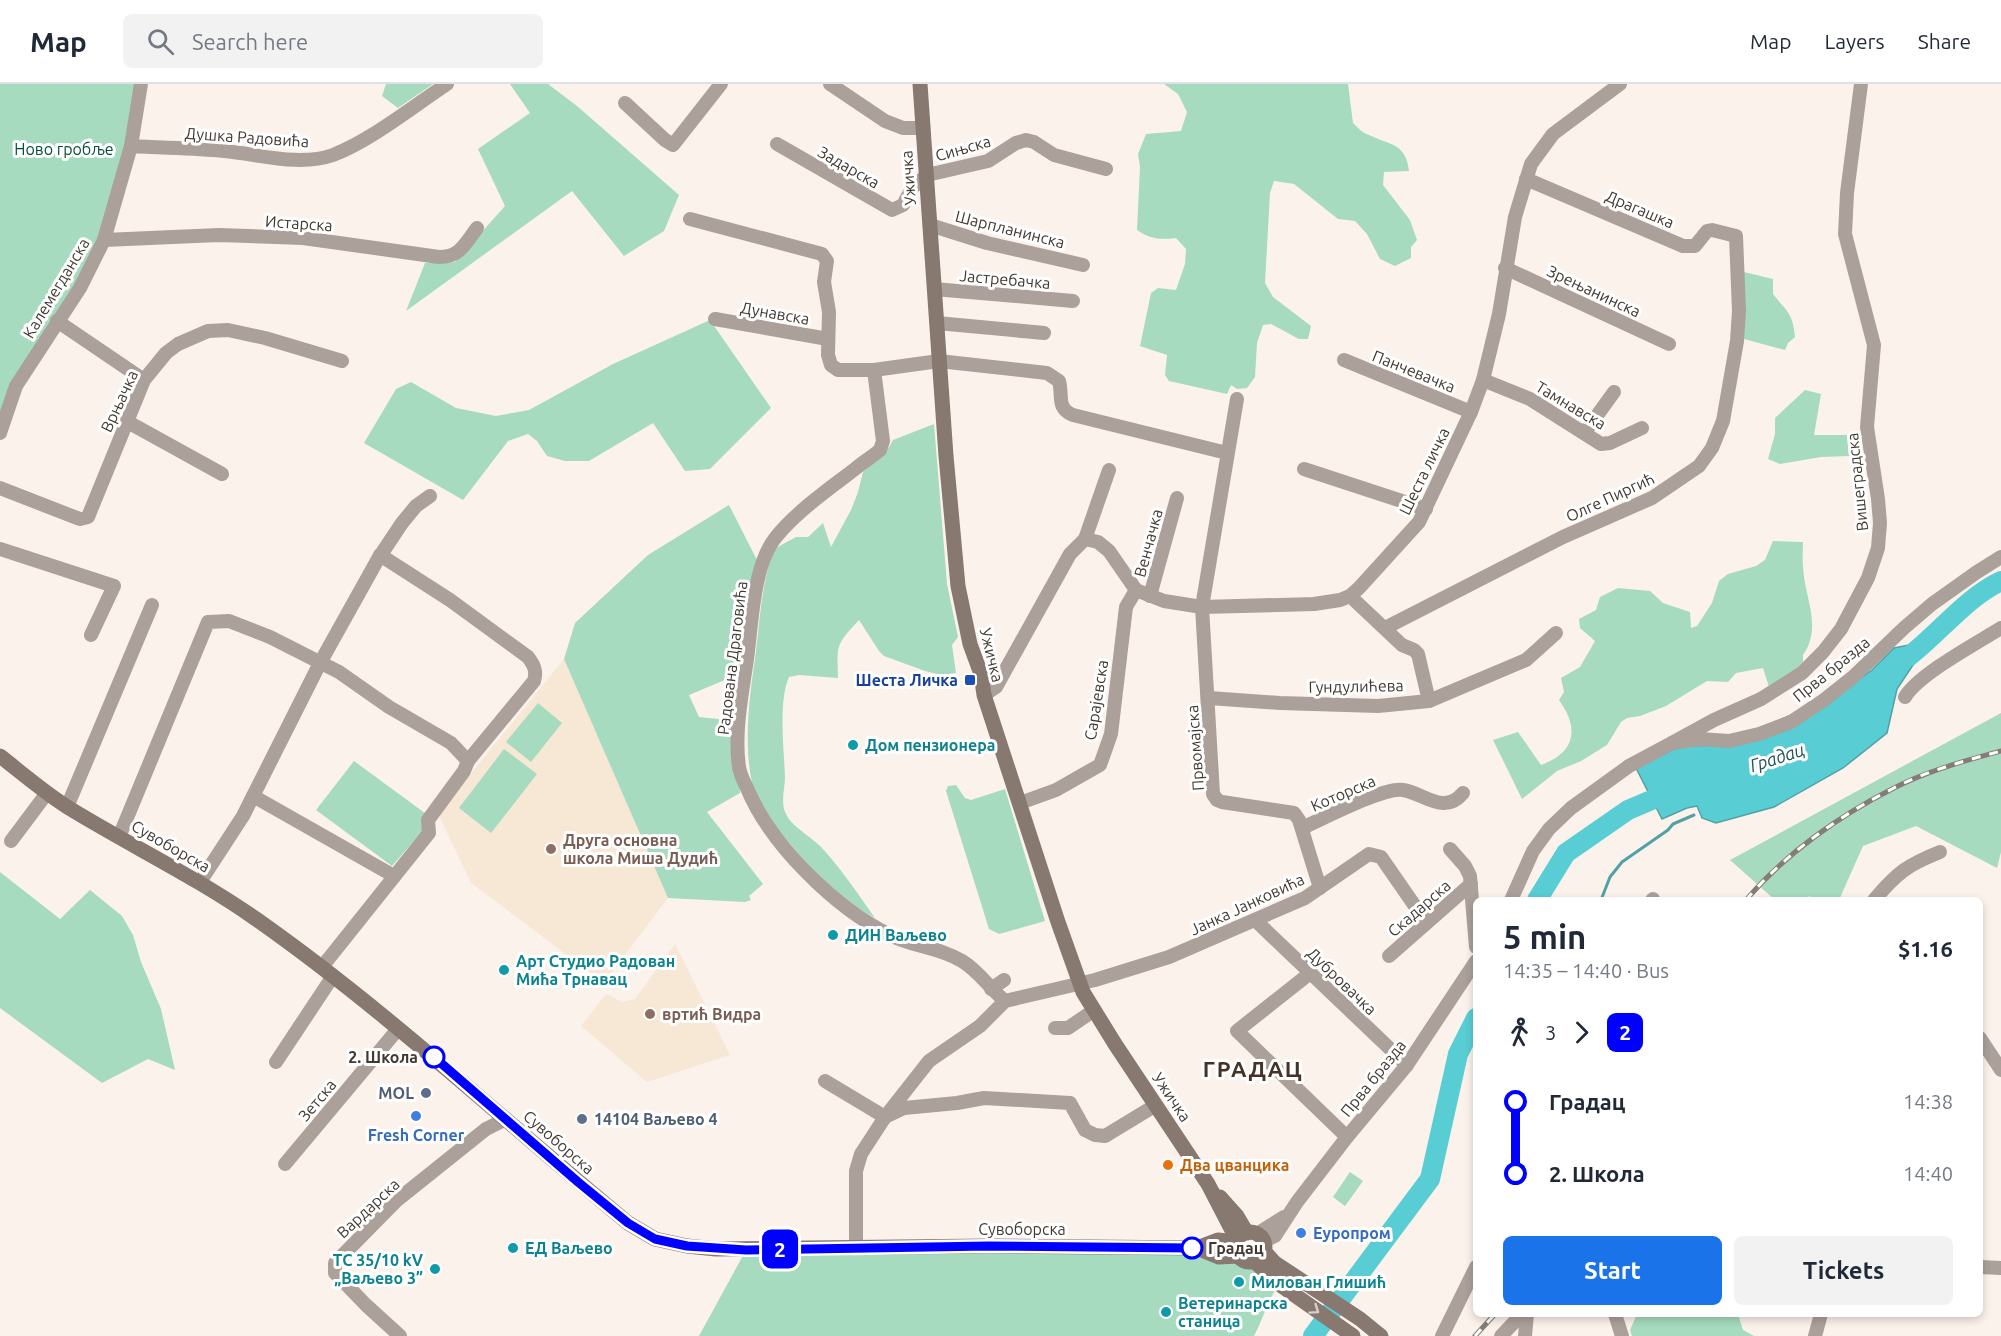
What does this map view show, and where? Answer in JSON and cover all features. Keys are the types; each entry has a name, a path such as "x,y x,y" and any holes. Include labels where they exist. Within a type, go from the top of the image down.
{"main road":[{"name":"Ужичка","path":"920,84 939,361 958,586 970,644 981,674 984,695 1079,983 1093,1011 1209,1185 1238,1216 1250,1245"},
{"name":"Сувоборска","path":"0,756 67,807 200,882 255,918 327,971 628,1223 655,1239 687,1246 726,1250 989,1246 1197,1248 1219,1257 1250,1245"},
{"path":"1250,1245 1360,1319 1381,1336"},
{"path":"1250,1245 1280,1284 1352,1335"}],"street":[{"name":"Калемегданска","path":"0,433 16,386 80,288 104,240 131,146 141,84"},
{"name":"Душка Радовића","path":"131,146 224,151 293,160 316,159 333,155 351,146 447,84"},
{"path":"625,103 664,140 674,145 721,84"},
{"path":"830,84 885,121 903,128 922,128"},
{"name":"Шеста личка","path":"1350,596 1410,533 1426,509 1471,412 1483,380 1498,314 1515,217 1535,158 1553,134 1620,84"},
{"name":"Вишеградска","path":"1672,743 1714,720 1761,699 1802,673 1841,629 1868,578 1878,548 1879,515 1867,427 1874,345 1845,234 1847,193 1861,84"},
{"name":"Сињска","path":"927,175 988,161 1016,143 1026,140 1034,142 1054,155 1106,169"},
{"name":"Задарска","path":"777,144 892,210 903,205 912,188 927,175"},
{"name":"Драгашка","path":"1526,179 1683,246 1695,246 1707,231 1712,230 1736,236"},
{"path":"690,219 822,254 827,261 824,282 829,312 828,355 834,368 843,371 874,370 939,361 1047,373 1059,381 1060,404 1067,413 1227,453"},
{"name":"Шарпланинска","path":"930,225 987,243 1083,265"},
{"name":"Истарска","path":"104,240 219,235 303,238 449,257 462,248 477,228"},
{"name":"Олге Пиргић","path":"1385,628 1563,537 1652,498 1699,466 1712,448 1723,421 1737,340 1739,311 1736,236"},
{"name":"Зрењанинска","path":"1505,268 1669,344"},
{"name":"Јастребачка","path":"934,289 1072,301"},
{"name":"Дунавска","path":"715,319 828,339"},
{"path":"57,321 144,380"},
{"path":"937,323 1044,333"},
{"name":"Врњачка","path":"0,488 80,519 88,517 144,380 166,353 190,337 218,330 246,333 342,361"},
{"name":"Панчевачка","path":"1344,360 1471,412"},
{"name":"Радована Драговића","path":"874,370 883,441 880,450 792,520 776,537 761,564 738,721 739,768 754,806 775,836 817,882 843,905 888,935 905,943 941,951 964,962 1005,1001"},
{"name":"Тамнавска","path":"1483,380 1530,399 1601,444 1606,444 1642,428"},
{"path":"1585,432 1614,392"},
{"name":"Првомајска","path":"1237,399 1202,607 1214,794 1216,800 1289,811 1294,813 1302,828"},
{"path":"126,421 222,474"},
{"path":"1304,469 1426,509"},
{"path":"984,695 996,687 1070,554 1085,539 1109,470"},
{"path":"200,882 243,816 320,663 380,555 416,506 430,496"},
{"name":"Венчачка","path":"1150,596 1177,498"},
{"path":"1085,539 1098,542 1109,551 1136,590 1164,601 1202,607 1314,604 1350,596 1402,645 1418,654 1429,701"},
{"path":"0,549 114,586 91,635"},
{"path":"276,1062 327,971 394,876 429,833 428,820 464,771 468,761 536,676 528,657 450,600 380,555"},
{"name":"Прва бразда","path":"1512,897 1533,851 1549,829 1571,808 1629,766 1672,743 1700,739 1730,741 1760,734 1791,722 1846,682 1932,604 2001,557"},
{"name":"Сарајевска","path":"1020,803 1056,790 1100,765 1111,734 1126,607 1136,590"},
{"path":"67,807 152,605"},
{"path":"119,837 208,622 229,621 270,637 339,672 389,708 451,743 468,761"},
{"path":"1905,697 1910,689 1945,663 2001,628"},
{"name":"Гундулићева","path":"1209,698 1378,706 1429,701 1526,660 1556,633"},
{"name":"Которска","path":"1302,828 1394,790 1403,790 1441,803 1458,799 1463,793"},
{"path":"10,841 47,793"},
{"path":"253,796 394,876"},
{"path":"1302,828 1320,888"},
{"path":"1450,849 1465,866 1471,884 1473,909"},
{"path":"1876,897 1894,876 1914,862 1940,852"},
{"name":"Јанка Јанковића","path":"1005,1001 1095,980 1168,957 1305,898 1369,854 1381,857 1426,922"},
{"name":"Скадарска","path":"1389,956 1471,884"},
{"name":"Дубровачка","path":"1255,920 1407,1065"},
{"name":"Прва бразда","path":"1250,1245 1275,1236 1290,1212 1347,1137 1407,1065 1473,966"},
{"path":"1310,974 1237,1031 1347,1137"},
{"path":"991,989 1004,980"},
{"path":"856,1248 858,1162 885,1117 929,1061 980,1026 1005,1001"},
{"path":"1055,1028 1068,1028 1093,1011"},
{"name":"Зетска","path":"285,1164 398,1029"},
{"path":"1983,1043 2001,1070"},
{"path":"825,1081 885,1117"},
{"path":"885,1117 904,1108 984,1098 1059,1101 1070,1103 1085,1130 1095,1135 1105,1136 1156,1105"},
{"name":"Вардарска","path":"400,1336 335,1273 334,1263 396,1201 486,1130 506,1119"},
{"path":"1983,1267 2001,1268"},
{"path":"1442,1336 1473,1273"},
{"path":"1501,1336 1522,1317"},
{"path":"1525,1317 1525,1336"},
{"path":"1616,1317 1622,1336"},
{"path":"1815,1336 1820,1317"}],"shaded area":[{"name":"Друга основна школа Миша Дудић","path":"564,659 668,898 604,983 471,883 438,814"},
{"name":"вртић Видра","path":"675,944 730,1055 647,1082 581,1026 606,994 622,1002 635,999"}],"green space":[{"name":"Ново гробље","path":"0,84 141,84 104,240 16,386 0,433"},
{"path":"386,84 433,84 398,108 382,96"},
{"path":"510,84 548,84 577,106 679,195 664,231 624,256 572,191 406,311 425,263 455,262 505,206 478,149 530,113"},
{"path":"1164,84 1348,84 1353,123 1365,133 1401,150 1409,171 1384,172 1383,185 1410,220 1417,240 1411,247 1411,258 1395,266 1380,259 1367,234 1355,221 1338,219 1294,184 1274,181 1270,193 1265,283 1273,297 1311,326 1308,339 1299,339 1271,324 1263,325 1257,343 1255,377 1247,388 1237,389 1231,385 1227,394 1169,381 1165,375 1167,355 1140,346 1151,293 1158,288 1176,290 1185,264 1186,249 1176,238 1156,238 1137,230 1140,167 1138,154 1146,134 1181,131 1187,112 1178,94"},
{"path":"1744,272 1773,279 1773,294 1793,322 1795,337 1788,343 1785,350 1744,339"},
{"path":"710,320 771,408 710,469 685,471 653,423 589,461 565,461 547,456 537,441 528,434 508,441 463,500 364,443 396,389 411,382 456,408 496,416 529,410 613,364"},
{"path":"1805,390 1821,394 1814,435 1859,435 1863,451 1850,456 1821,457 1780,464 1768,459 1775,434 1775,418"},
{"path":"934,424 947,584 958,637 952,645 956,673 941,675 884,656 859,620 842,640 838,651 838,678 799,675 789,677 784,699 783,800 786,814 792,823 829,856 875,918 838,893 817,873 765,814 757,800 749,767 748,717 760,612 774,549 796,537 808,537 823,523 831,547 851,510 863,472 888,449 893,440"},
{"path":"729,505 759,564 744,672 689,695 699,717 738,721 740,793 707,812 763,884 749,896 751,900 745,902 668,898 564,659 575,623 648,555"},
{"path":"1773,541 1803,542 1804,578 1811,611 1812,633 1803,655 1803,662 1790,675 1769,687 1763,668 1736,673 1728,682 1707,681 1666,706 1640,716 1627,718 1621,722 1607,745 1581,761 1557,771 1522,799 1493,740 1518,732 1541,765 1561,754 1567,747 1571,739 1571,730 1566,711 1559,700 1564,692 1561,678 1580,667 1595,641 1580,628 1579,619 1596,610 1600,597 1618,588 1650,591 1663,603 1690,612 1691,628 1697,626 1712,603 1719,581 1728,574 1756,566 1765,560"},
{"path":"538,703 562,723 531,762 506,742"},
{"path":"2001,713 2001,852 1997,868 1916,826 1863,846 1840,897 1772,897 1730,860"},
{"path":"504,749 537,774 491,833 459,808"},
{"path":"354,761 433,819 392,866 316,810"},
{"path":"956,785 965,798 971,800 1005,789 1045,921 999,934 989,929 946,791 948,786"},
{"path":"0,872 60,919 90,890 122,916 133,935 141,962 161,1009 175,1070 148,1059 102,1083 0,1008"},
{"path":"1350,1172 1363,1181 1345,1206 1333,1197"},
{"path":"1197,1248 1250,1262 1279,1284 1254,1336 699,1336 746,1250"},
{"path":"1636,1317 1739,1317 1743,1330 1754,1336 1632,1336 1630,1330"}],"water":[{"path":"1929,641 1897,689 1887,733 1843,768 1774,807 1716,823 1702,818 1697,806 1662,819 1636,768 1680,746 1721,745 1835,696 1872,670 1894,648"}],"waterway":[{"name":"Градац","path":"1908,657 1977,596 2001,581"},
{"name":"Градац","path":"1539,897 1566,853 1628,810 1687,785 1713,777"},
{"path":"1602,897 1610,877 1622,862 1668,830 1673,824 1694,815"},
{"name":"Градац","path":"1313,1336 1430,1179 1458,1054 1473,1024"}],"railway":[{"path":"1749,897 1795,852 1852,811 1905,783 1932,772 2001,751"},
{"path":"1475,1336 1492,1317"}],"bus line":[{"name":"2","path":"434,1057 578,1182 628,1223 655,1239 687,1246 746,1250 989,1246 1192,1248"}],"place":[{"name":"Шеста Личка","path":"970,680"},
{"name":"Дом пензионера","path":"853,745"},
{"name":"Друга основна школа Миша Дудић","path":"551,849"},
{"name":"ДИН Ваљево","path":"833,935"},
{"name":"Арт Студио Радован Мића Трнавац","path":"504,970"},
{"name":"вртић Видра","path":"650,1014"},
{"name":"2. Школа","path":"434,1057"},
{"name":"MOL","path":"426,1093"},
{"name":"Fresh Corner","path":"416,1116"},
{"name":"14104 Ваљево 4","path":"582,1119"},
{"name":"Два цванцика","path":"1168,1165"},
{"name":"Еуропром","path":"1301,1233"},
{"name":"ЕД Ваљево","path":"513,1248"},
{"name":"Градац","path":"1192,1248"},
{"name":"ТС 35/10 kV „Ваљево 3”","path":"435,1269"},
{"name":"Милован Глишић","path":"1239,1282"},
{"name":"Ветеринарска станица","path":"1166,1312"}],"district":[{"name":"ГРАДАЦ","path":"1253,1068"}]}
